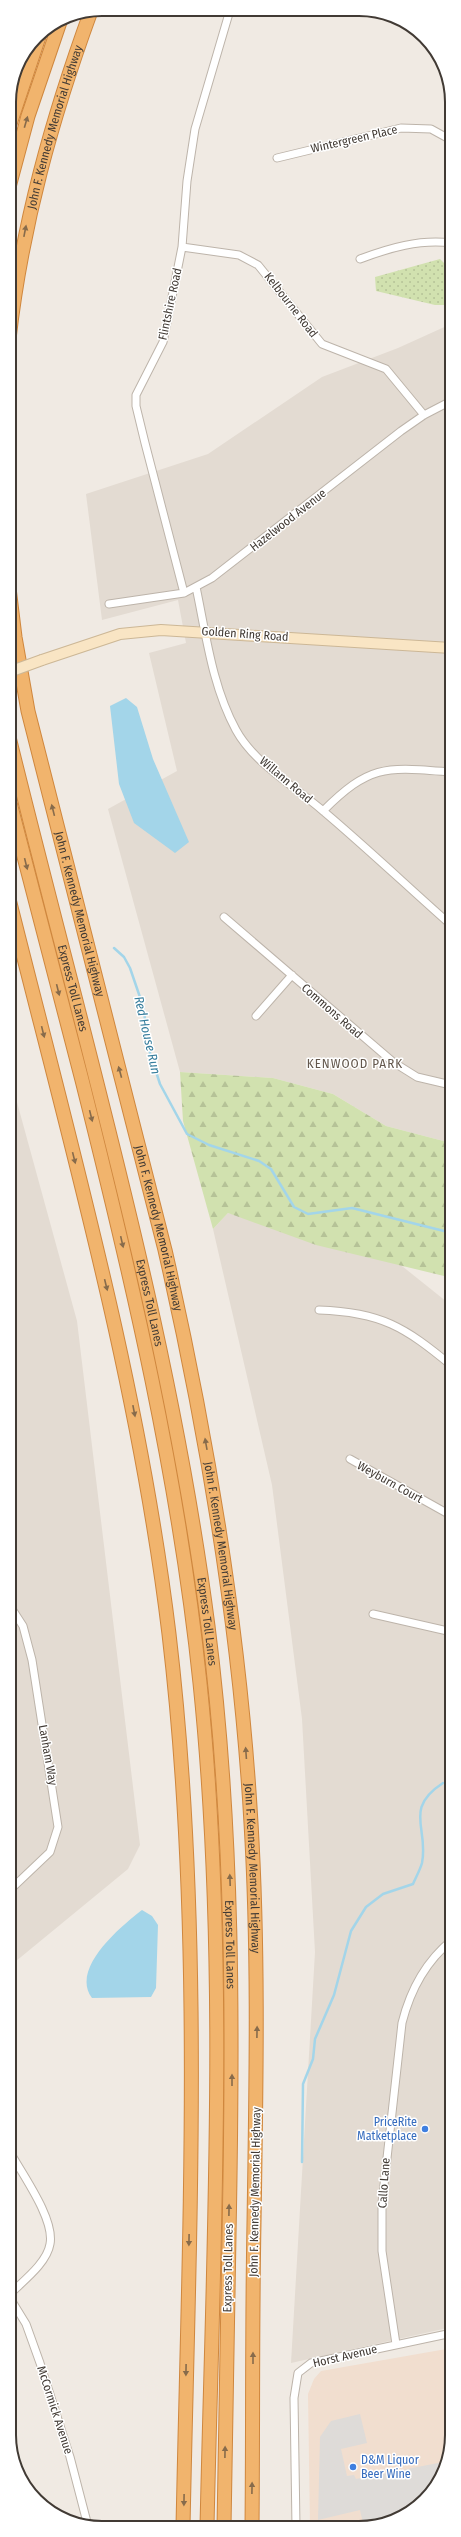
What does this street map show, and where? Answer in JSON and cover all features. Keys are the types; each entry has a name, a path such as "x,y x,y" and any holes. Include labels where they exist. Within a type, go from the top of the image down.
{"highway":[{"name":"John F. Kennedy Memorial Highway","path":"16,287 38,175 60,98 89,17"},
{"path":"16,162 38,84 58,28"},
{"path":"16,106 36,48"},
{"name":"John F. Kennedy Memorial Highway","path":"16,644 28,711 161,1235 183,1330 212,1480 232,1609 245,1741 256,1923 252,2521"},
{"name":"Express Toll Lanes","path":"16,764 133,1224 156,1326 189,1493 210,1645 225,1792 232,1948 224,2521"},
{"name":"Express Toll Lanes","path":"16,826 118,1224 143,1331 173,1482 197,1653 212,1828 217,1976 207,2521"},
{"path":"16,927 113,1312 152,1515 178,1721 186,1827 192,2016 183,2521"}],"street":[{"name":"Flintshire Road","path":"184,593 136,406 138,387 163,342 182,247 187,181 195,129 228,16"},
{"name":"Wintergreen Place","path":"277,158 401,128 432,129 445,137"},
{"path":"360,260 411,244 439,241 445,242"},
{"name":"Kelbourne Road","path":"182,247 239,254 258,265 322,344 386,369 424,415"},
{"name":"Hazelwood Avenue","path":"109,604 184,593 212,578 424,415 445,404"},
{"name":"Willann Road","path":"196,587 219,691 236,731 259,758 323,811 445,920"},
{"name":"Golden Ring Road","path":"16,669 120,634 161,630 206,631 445,648"},
{"path":"323,811 354,782 383,770 445,772"},
{"name":"Commons Road","path":"224,917 376,1050 417,1077 445,1083"},
{"path":"256,1016 292,975"},
{"path":"319,1310 358,1313 386,1321 416,1336 445,1360"},
{"name":"Weyburn Court","path":"350,1459 445,1512"},
{"path":"373,1614 445,1630"},
{"name":"Lanham Way","path":"16,1615 23,1626 32,1660 58,1827 50,1852 16,1884"},
{"name":"Callo Lane","path":"396,2344 382,2251 382,2203 402,2023 406,2005 420,1976 432,1959 445,1947"},
{"path":"16,2163 43,2210 51,2231 50,2244 46,2255 16,2288"},
{"name":"McCormick Avenue","path":"16,2308 26,2324 40,2363 70,2458 86,2519"},
{"name":"Horst Avenue","path":"296,2521 294,2398 298,2373 311,2363 445,2334"}],"shaded area":[{"path":"445,327 445,1141 386,1126 333,1094 273,1078 180,1072 108,809 177,771 149,653 186,643 178,600 102,620 86,494 208,454 322,377 398,348"},
{"path":"16,1099 77,1321 140,1845 128,1869 16,1961"},
{"path":"228,1213 387,1254 445,1300 445,2329 291,2363 315,1952 302,1719 272,1485 213,1229"},
{"path":"445,2349 445,2435 442,2457 431,2483 416,2500 402,2510 381,2518 370,2520 310,2521 308,2394 314,2379 321,2371"},
{"path":"360,2414 367,2443 341,2449 347,2476 354,2475 356,2479 440,2463 434,2478 416,2500 402,2510 387,2516 363,2521 360,2510 318,2520 320,2437 331,2421"}],"green space":[{"path":"440,259 445,264 445,305 435,305 376,291 375,277"},
{"path":"180,1072 273,1078 333,1094 386,1126 445,1141 445,1276 316,1245 228,1213 213,1229 183,1121"}],"water":[{"path":"126,698 137,707 153,759 189,842 175,853 134,823 119,784 110,706"},
{"path":"142,1910 152,1916 158,1925 156,1988 151,1997 92,1998 87,1987 87,1974 92,1962 111,1938"}],"waterway":[{"name":"Red House Run","path":"114,948 124,957 130,968 143,1006 150,1053 160,1084 187,1134 209,1145 259,1161 271,1169 294,1207 308,1214 352,1208 445,1231"},
{"path":"302,2162 303,2084 313,2059 315,2039 334,1995 351,1931 366,1907 383,1894 413,1884 422,1863 423,1839 420,1820 421,1811 424,1802 431,1792 443,1783"}],"place":[{"name":"PriceRite Matketplace","path":"425,2129"},
{"name":"D&M Liquor Beer Wine","path":"353,2467"}],"district":[{"name":"KENWOOD PARK","path":"355,1063"}]}
